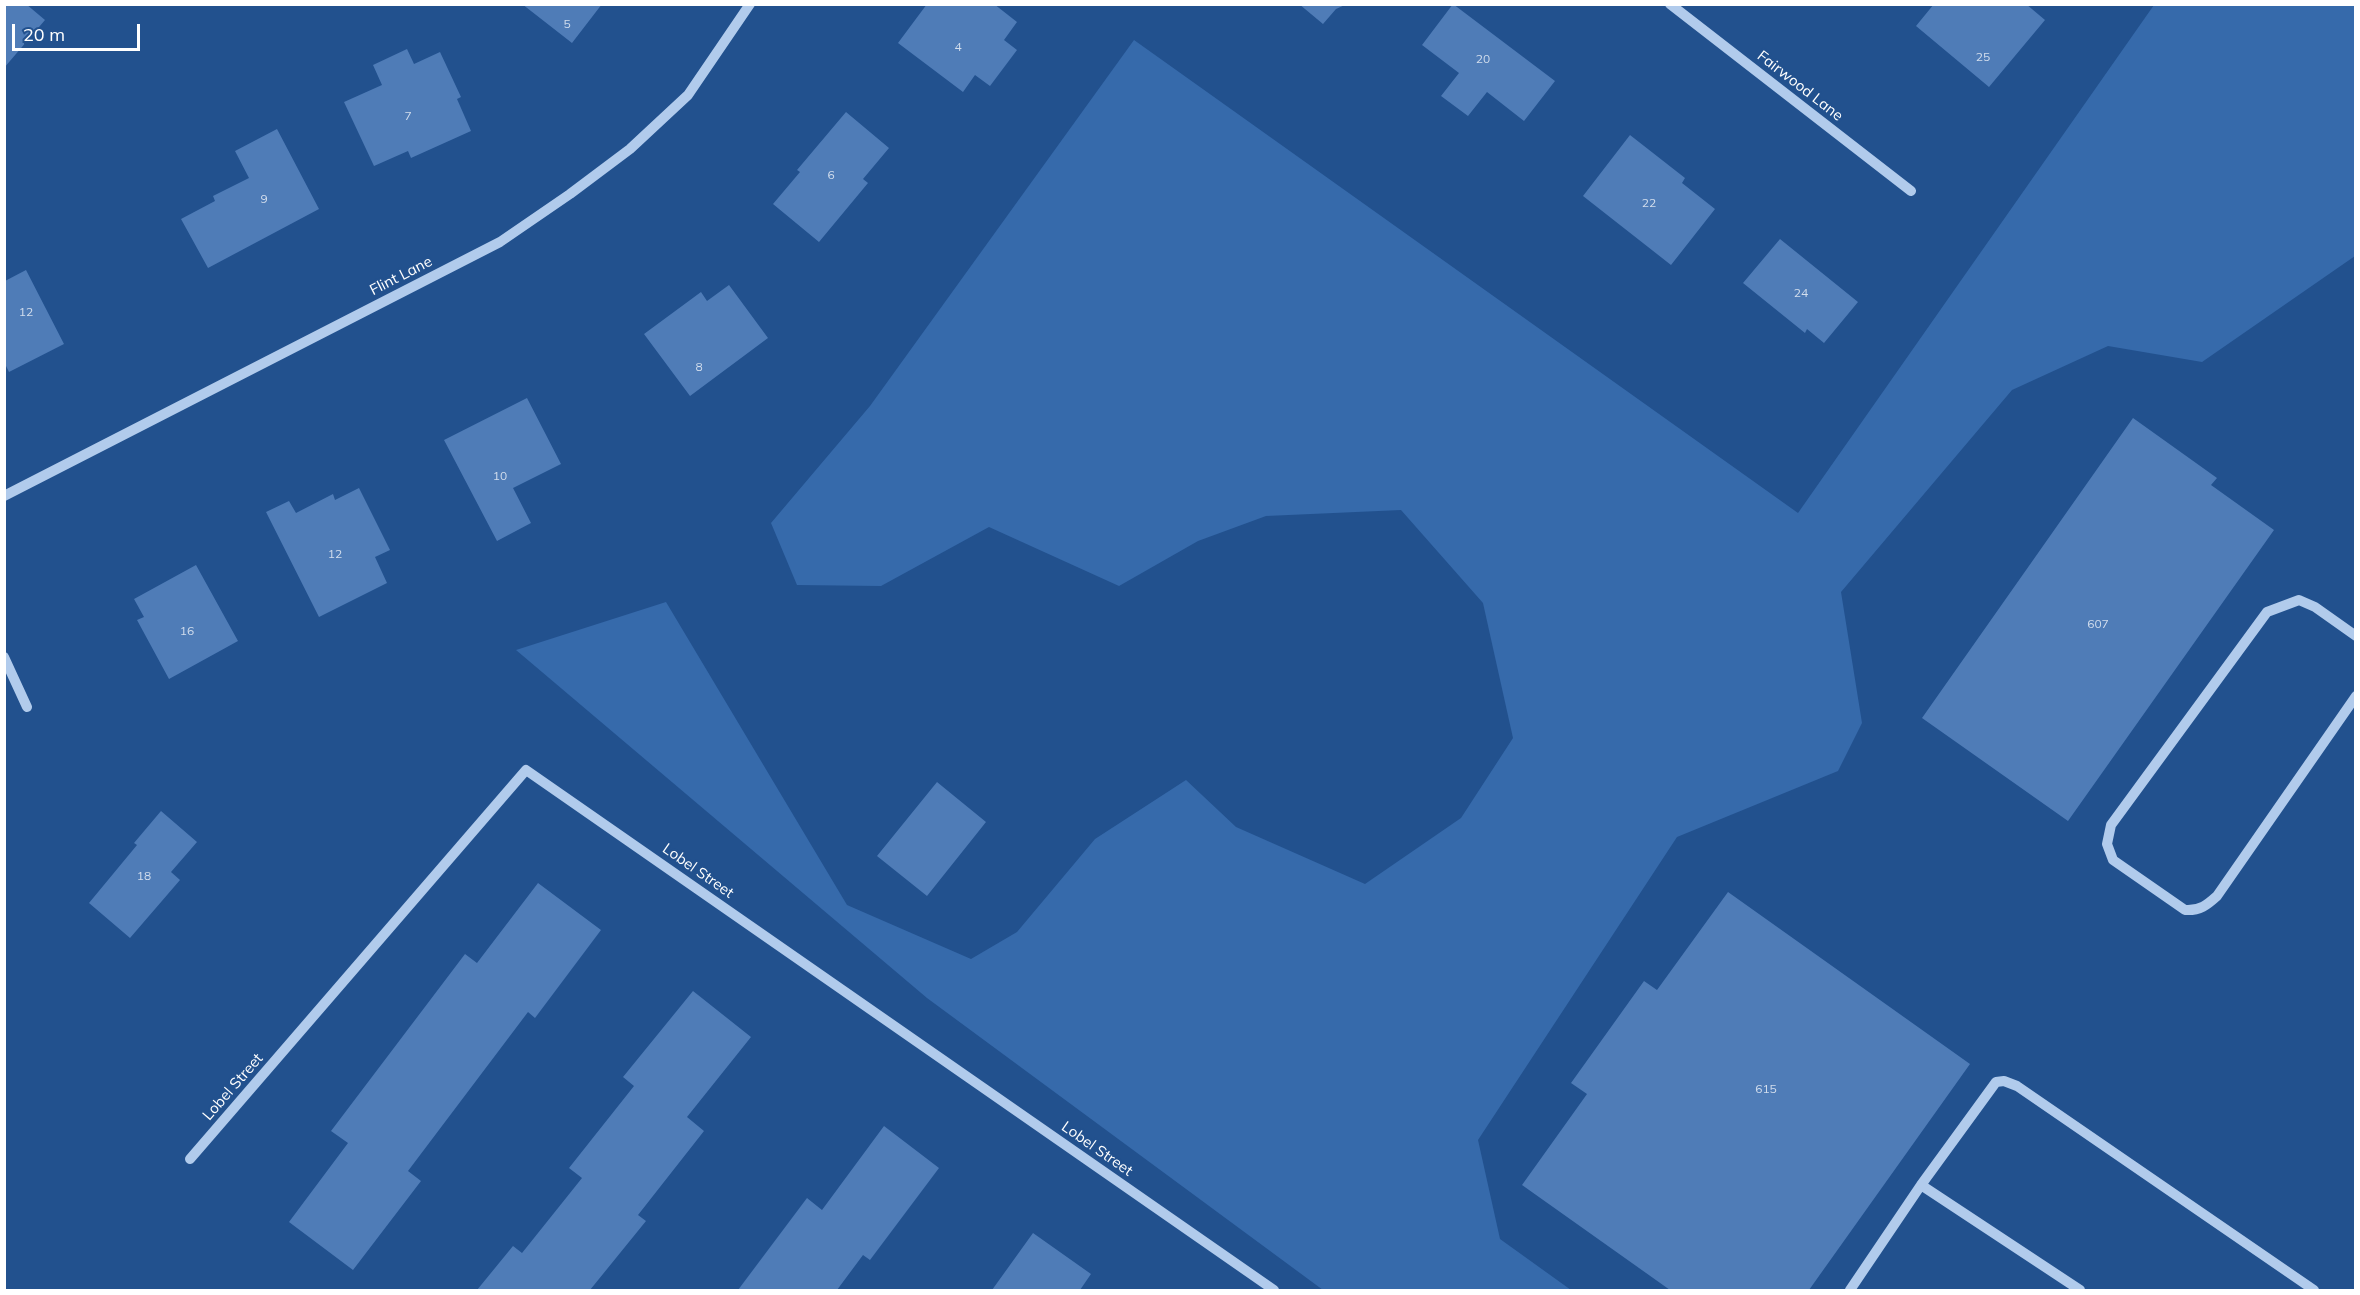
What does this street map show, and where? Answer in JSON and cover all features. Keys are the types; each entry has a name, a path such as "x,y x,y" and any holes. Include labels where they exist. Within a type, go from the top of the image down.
{"street":[{"name":"Flint Lane","path":"4,496 500,242 570,194 630,148 688,95 750,4"},
{"name":"Fairwood Lane","path":"1670,4 1911,191"},
{"path":"2355,636 2315,607 2299,600 2268,612 2111,825 2107,844 2113,860 2185,910 2196,911 2207,904 2217,896 2355,696"},
{"path":"4,657 27,707"},
{"name":"Lobel Street","path":"190,1159 526,770 1274,1290"},
{"path":"1850,1290 1921,1185 1996,1082 2004,1081 2017,1086 2313,1290"},
{"path":"1921,1185 2080,1290"}],"shaded area":[{"path":"2154,5 2355,5 2355,256 2202,362 2108,346 2012,390 1841,592 1862,723 1838,771 1677,837 1478,1140 1500,1239 1571,1290 1323,1290 927,998 516,650 666,602 847,905 971,959 1017,932 1095,839 1186,780 1236,827 1365,884 1461,818 1513,738 1483,603 1401,510 1266,516 1198,541 1119,586 989,527 881,586 797,585 771,523 870,406 1134,40 1798,513"}],"building":[{"path":"4,4 26,4 45,20 4,68"},
{"path":"522,4 602,4 572,43"},
{"path":"927,4 994,4 1017,22 1004,40 1017,50 990,86 975,75 963,92 898,43"},
{"path":"1299,4 1347,4 1336,9 1323,24"},
{"path":"1453,4 1555,81 1524,121 1487,92 1468,116 1441,96 1459,73 1422,45"},
{"path":"1934,4 2026,4 2045,20 1989,87 1916,26"},
{"path":"407,49 414,64 440,52 461,97 457,99 471,131 411,158 408,151 374,166 344,102 382,85 373,65"},
{"path":"846,112 889,148 863,179 868,183 819,242 773,204 800,172 797,170"},
{"path":"277,129 319,209 208,268 181,219 215,201 213,196 249,178 235,151"},
{"path":"1630,135 1685,178 1682,183 1715,209 1671,265 1583,196"},
{"path":"1780,239 1858,302 1824,343 1807,329 1805,333 1743,283"},
{"path":"26,270 64,344 9,372 5,364 5,281"},
{"path":"729,285 768,338 690,396 644,334 701,292 707,301"},
{"path":"527,398 561,464 513,488 531,523 497,541 444,440"},
{"path":"2133,418 2217,478 2211,485 2274,530 2068,821 1922,718"},
{"path":"359,488 390,550 375,557 387,583 319,617 266,512 289,501 296,513 333,494 335,500"},
{"path":"196,565 238,641 169,679 137,620 144,617 134,599"},
{"path":"937,782 986,822 927,896 877,856"},
{"path":"161,811 197,842 171,872 180,880 130,938 89,903 137,845 134,843"},
{"path":"538,883 601,930 535,1018 528,1012 408,1171 421,1181 353,1270 289,1222 348,1143 331,1131 465,954 477,963"},
{"path":"1728,892 1970,1064 1809,1290 1670,1290 1522,1185 1587,1094 1571,1083 1644,981 1657,990"},
{"path":"693,991 751,1037 687,1117 704,1131 638,1215 646,1221 590,1290 477,1290 513,1246 522,1253 582,1178 569,1168 634,1086 623,1077"},
{"path":"884,1126 939,1168 870,1260 863,1255 837,1290 738,1290 807,1198 822,1210"},
{"path":"1033,1233 1091,1274 1080,1290 992,1290"}]}
